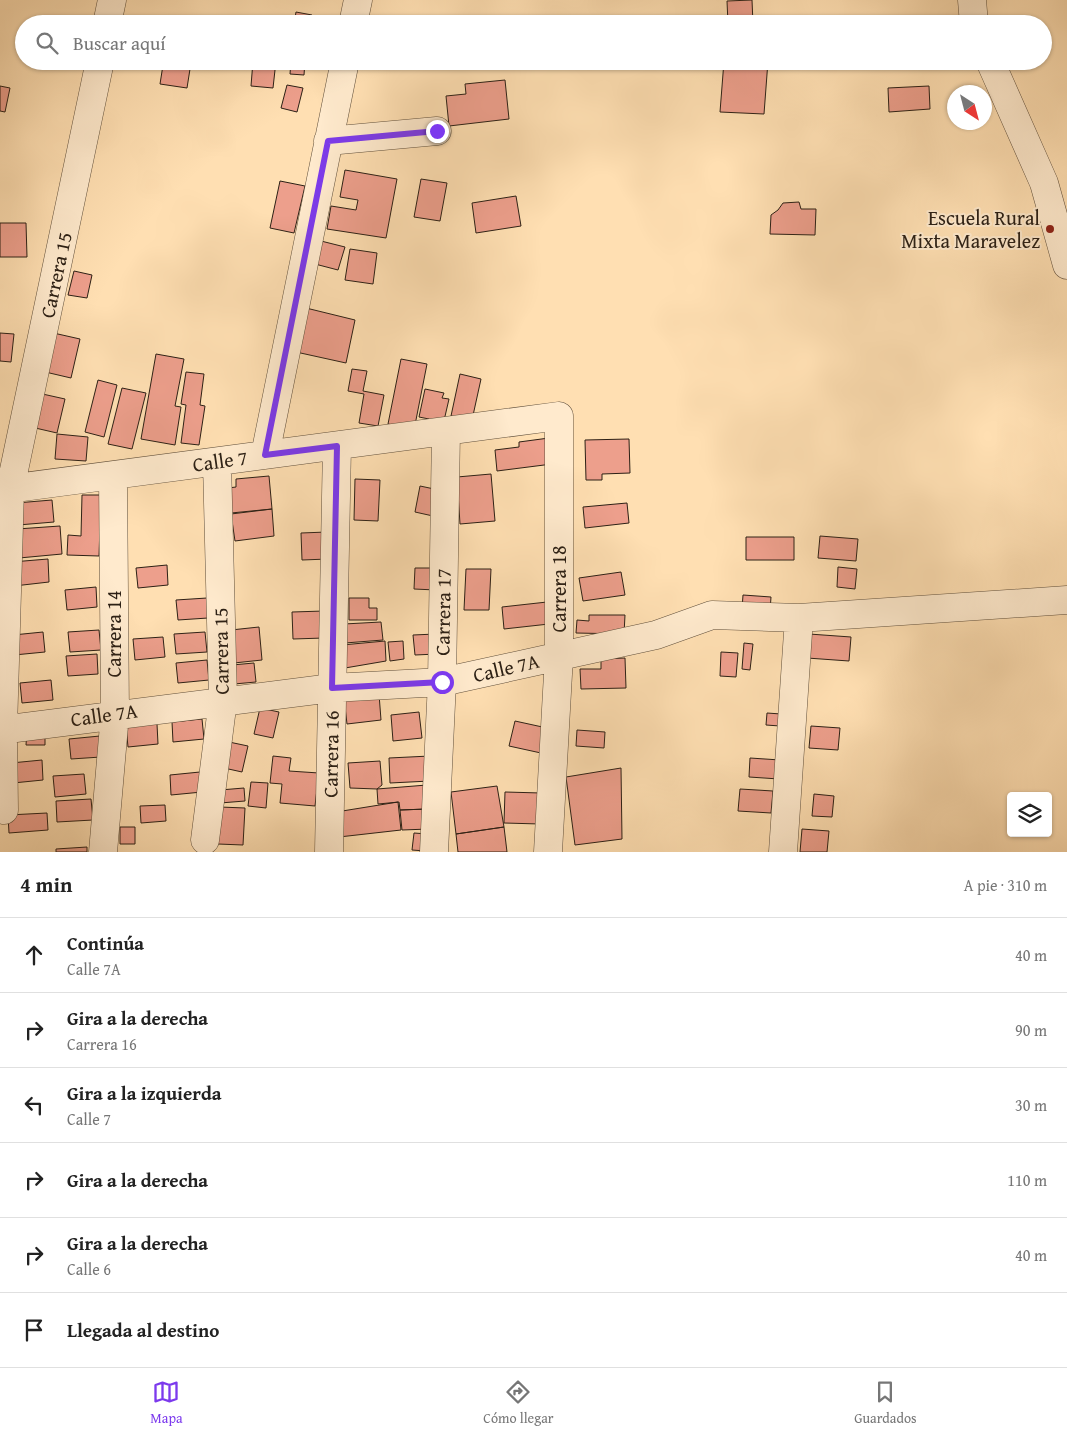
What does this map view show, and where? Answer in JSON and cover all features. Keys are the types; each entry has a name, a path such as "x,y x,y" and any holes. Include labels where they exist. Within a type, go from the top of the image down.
{"street":[{"path":"109,15 112,0"},
{"path":"355,15 358,0"},
{"path":"972,0 973,15"},
{"name":"Carrera 15","path":"4,810 1,730 5,490 98,70"},
{"path":"265,455 343,70"},
{"path":"994,70 1044,183 1067,265"},
{"path":"328,141 437,131"},
{"name":"Calle 7","path":"5,490 559,416"},
{"name":"Carrera 18","path":"548,852 559,656 559,416"},
{"name":"Carrera 17","path":"434,852 442,682 446,431"},
{"name":"Carrera 16","path":"329,852 337,446"},
{"name":"Carrera 15","path":"205,840 223,700 217,462"},
{"name":"Carrera 14","path":"103,852 115,714 113,476"},
{"name":"Calle 7A","path":"1,730 223,700 332,688 442,682 656,635 712,616 799,618 1067,600"},
{"path":"783,852 799,618"}],"building":[{"path":"752,0 753,15 728,15 727,1"},
{"path":"296,12 312,15 296,15"},
{"path":"162,70 190,70 187,88 160,84"},
{"path":"252,70 275,70 273,88 251,86"},
{"path":"290,70 304,70 304,75 290,74"},
{"path":"723,70 767,70 764,114 720,112"},
{"path":"505,80 509,119 449,126 446,96 466,94 465,84"},
{"path":"287,85 303,88 297,112 281,108"},
{"path":"0,86 10,88 5,112 0,111"},
{"path":"929,86 930,109 889,112 888,88"},
{"path":"345,170 397,179 386,238 327,229 331,206 356,210 358,200 340,197"},
{"path":"421,179 447,183 440,221 414,217"},
{"path":"280,181 305,186 294,233 270,228"},
{"path":"516,196 521,226 476,233 472,203"},
{"path":"799,202 801,209 816,209 815,235 770,234 771,215 783,203"},
{"path":"0,223 26,223 27,257 0,257"},
{"path":"321,241 345,247 338,270 315,264"},
{"path":"350,249 377,253 373,284 345,280"},
{"path":"74,271 92,275 87,298 68,295"},
{"path":"306,308 355,320 346,363 296,352"},
{"path":"49,332 80,339 71,378 41,371"},
{"path":"0,333 14,334 11,362 0,361"},
{"path":"156,354 184,359 175,406 181,407 175,445 141,439"},
{"path":"401,359 427,364 414,430 388,424"},
{"path":"352,369 367,371 363,391 384,395 378,426 359,423 364,394 348,391"},
{"path":"186,372 204,374 200,405 205,406 199,445 181,443 186,405 181,404"},
{"path":"460,374 481,379 472,420 451,416"},
{"path":"98,380 117,385 104,437 85,432"},
{"path":"122,388 146,393 132,449 108,444"},
{"path":"425,389 444,393 442,398 449,399 443,425 428,426 429,419 419,417"},
{"path":"38,393 65,399 57,433 31,427"},
{"path":"57,434 88,437 86,461 55,459"},
{"path":"549,438 552,464 497,471 495,450 519,447 519,442"},
{"path":"629,439 630,473 602,474 602,480 586,480 585,440"},
{"path":"491,474 495,521 460,524 457,477"},
{"path":"269,476 272,509 231,513 228,488 236,487 236,479"},
{"path":"355,479 380,480 378,521 354,520"},
{"path":"420,486 439,490 433,516 415,512"},
{"path":"82,495 101,495 99,556 67,555 68,535 81,536"},
{"path":"52,500 54,522 18,525 16,503"},
{"path":"627,503 629,523 585,528 583,507"},
{"path":"272,509 274,536 235,541 231,514"},
{"path":"60,526 62,554 19,558 17,529"},
{"path":"327,532 328,559 302,560 301,533"},
{"path":"820,536 858,539 856,561 818,558"},
{"path":"746,537 794,537 794,560 746,560"},
{"path":"48,559 49,582 14,586 12,562"},
{"path":"167,565 168,585 138,588 136,568"},
{"path":"838,567 857,569 855,589 837,587"},
{"path":"415,568 437,568 436,590 414,589"},
{"path":"466,569 491,569 489,610 464,610"},
{"path":"621,572 625,595 583,601 579,578"},
{"path":"96,587 97,607 67,610 65,590"},
{"path":"743,595 771,597 770,611 742,609"},
{"path":"207,598 208,618 178,620 176,600"},
{"path":"349,598 369,598 369,608 377,608 377,620 349,620"},
{"path":"547,602 549,624 504,629 502,607"},
{"path":"324,611 324,638 293,639 292,612"},
{"path":"589,615 625,615 624,634 576,633 577,620 589,621"},
{"path":"381,622 383,640 345,643 344,624"},
{"path":"259,627 262,660 234,663 231,630"},
{"path":"99,630 101,650 70,652 68,632"},
{"path":"43,632 45,652 14,655 13,635"},
{"path":"205,632 207,652 176,654 174,634"},
{"path":"436,634 437,654 415,655 413,635"},
{"path":"809,634 851,637 849,661 807,658"},
{"path":"163,637 165,657 135,660 133,639"},
{"path":"385,641 386,661 345,668 342,645"},
{"path":"403,641 404,659 390,661 388,642"},
{"path":"744,643 753,644 750,670 742,669"},
{"path":"721,652 738,653 736,677 720,676"},
{"path":"97,654 98,674 68,676 66,656"},
{"path":"625,658 626,688 581,689 580,669 601,669 601,659"},
{"path":"207,660 209,680 178,683 176,663"},
{"path":"254,663 256,682 234,684 232,665"},
{"path":"51,680 53,700 22,703 20,683"},
{"path":"379,694 381,720 347,724 344,698"},
{"path":"260,708 279,712 273,738 254,734"},
{"path":"419,712 422,738 393,741 391,715"},
{"path":"767,713 781,714 780,726 766,725"},
{"path":"202,719 204,739 173,742 172,722"},
{"path":"515,721 547,728 541,753 509,746"},
{"path":"157,724 158,744 128,747 126,726"},
{"path":"811,726 840,728 838,750 809,748"},
{"path":"27,730 45,730 45,745 26,745"},
{"path":"577,730 605,732 604,748 576,746"},
{"path":"100,736 101,757 71,759 69,739"},
{"path":"229,742 248,746 242,772 224,768"},
{"path":"273,756 291,758 289,771 319,773 315,806 280,803 282,784 270,783"},
{"path":"430,756 430,781 390,783 389,758"},
{"path":"750,758 780,760 779,779 749,777"},
{"path":"42,760 43,780 13,783 11,763"},
{"path":"380,761 382,785 377,789 350,788 348,763"},
{"path":"621,768 622,839 575,845 566,777"},
{"path":"200,772 202,792 171,795 170,775"},
{"path":"84,774 86,794 55,797 53,776"},
{"path":"251,782 268,783 266,808 248,806"},
{"path":"427,785 427,809 400,810 399,802 378,804 377,789"},
{"path":"497,786 504,827 456,834 451,792"},
{"path":"244,788 245,801 220,803 220,790"},
{"path":"740,789 773,791 771,813 738,811"},
{"path":"505,792 541,793 540,824 504,823"},
{"path":"814,794 834,796 832,817 812,816"},
{"path":"91,799 93,820 57,822 56,801"},
{"path":"398,802 401,830 339,837 336,812"},
{"path":"165,805 166,821 141,823 140,806"},
{"path":"220,807 245,808 243,845 218,844"},
{"path":"427,809 429,829 402,830 400,810"},
{"path":"47,813 48,830 9,833 8,815"},
{"path":"120,827 135,827 135,844 120,844"},
{"path":"504,827 507,852 458,852 456,834"},
{"path":"802,829 829,831 827,852 800,852"},
{"path":"414,833 428,834 426,851 412,850"},
{"path":"87,847 87,852 56,852 56,849"}],"place":[{"name":"Escuela Rural Mixta Maravelez","path":"1050,229"}],"route":[{"path":"437,131 328,141 265,455 337,446 332,688 442,682"}]}
